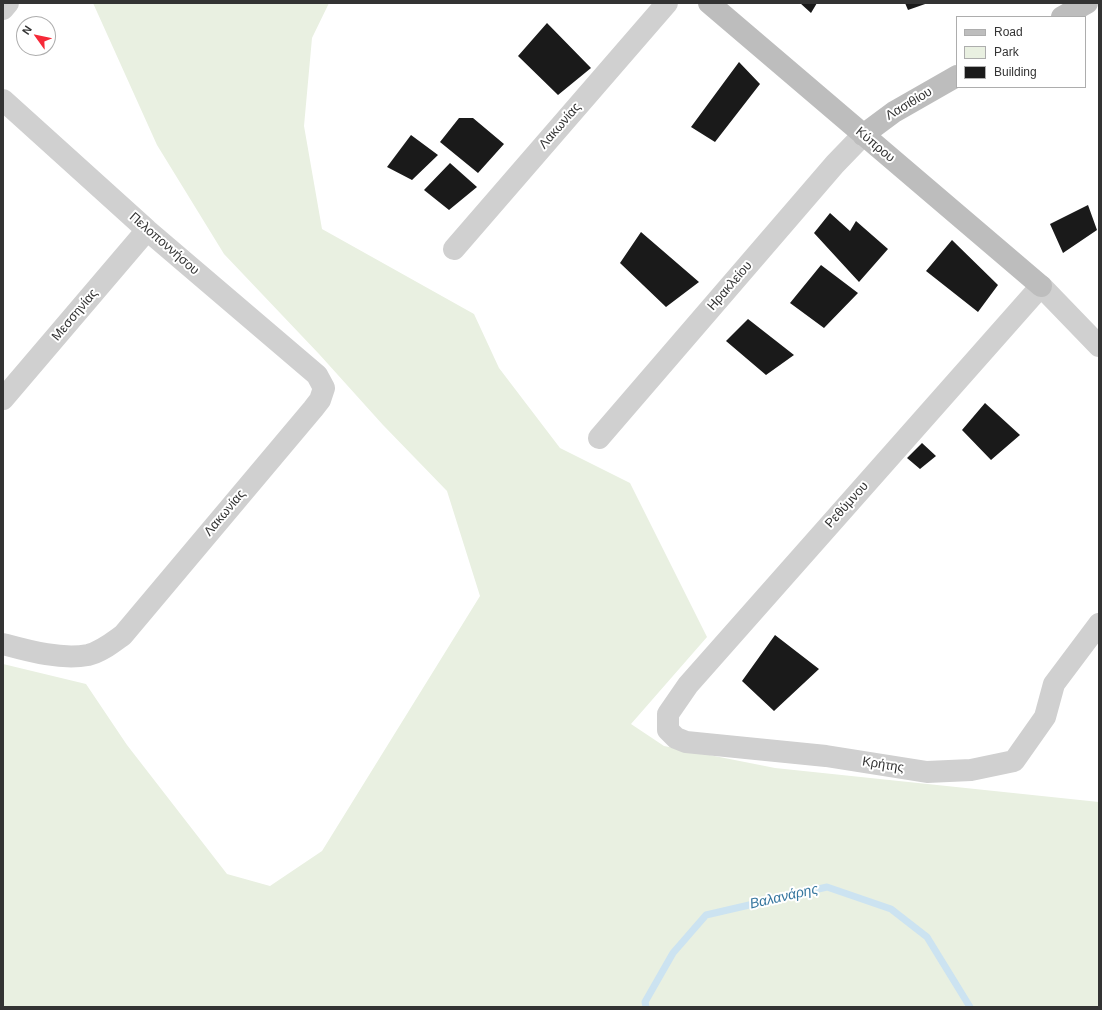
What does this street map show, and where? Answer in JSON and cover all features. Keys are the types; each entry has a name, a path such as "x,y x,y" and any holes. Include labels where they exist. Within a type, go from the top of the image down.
{"street":[{"path":"3,9 8,3"},
{"name":"Λακωνίας","path":"454,249 667,3"},
{"name":"Κύπρου","path":"709,3 1041,286"},
{"path":"1064,16 1087,3"},
{"name":"Λασιθίου","path":"863,135 894,112 956,77"},
{"name":"Πελοποννήσου","path":"3,100 147,230 317,375 324,388"},
{"name":"Ηρακλείου","path":"599,438 835,164 863,135"},
{"name":"Μεσσηνίας","path":"3,399 147,230"},
{"path":"1041,286 1099,346"},
{"name":"Ρεθύμνου","path":"668,730 668,714 688,685 1041,286"},
{"name":"Λακωνίας","path":"3,644 55,655 75,656 90,654 106,647 123,635 313,410 320,400 324,388"},
{"name":"Κρήτης","path":"668,730 676,738 686,742 826,756 927,772 971,770 1014,761 1045,717 1054,684 1099,624"}],"green space":[{"path":"93,3 329,3 312,38 304,126 322,229 474,314 499,368 560,448 630,483 707,637 631,724 664,746 775,768 1099,802 1099,1007 3,1007 3,664 86,684 127,745 227,874 270,886 322,851 480,596 447,491 383,425 319,354 224,254 157,145"}],"building":[{"path":"800,3 817,3 811,13"},
{"path":"905,3 928,3 908,10"},
{"path":"547,23 591,68 558,95 518,56"},
{"path":"739,62 760,84 715,142 691,127"},
{"path":"459,118 473,118 504,144 478,173 440,142"},
{"path":"411,135 438,155 412,180 387,167"},
{"path":"450,163 477,187 449,210 424,190"},
{"path":"1088,205 1097,230 1063,253 1050,224"},
{"path":"830,213 850,231 856,221 888,249 859,282 814,233"},
{"path":"641,232 699,282 666,307 620,263"},
{"path":"952,240 998,285 978,312 926,271"},
{"path":"821,265 858,293 824,328 790,303"},
{"path":"748,319 794,355 766,375 726,341"},
{"path":"985,403 1020,435 991,460 962,430"},
{"path":"922,443 936,456 920,469 907,458"},
{"path":"775,635 819,669 774,711 742,681"}],"waterway":[{"name":"Βαλανάρης","path":"646,1007 645,1002 673,953 706,915 827,887 891,909 927,937 970,1007"}]}
